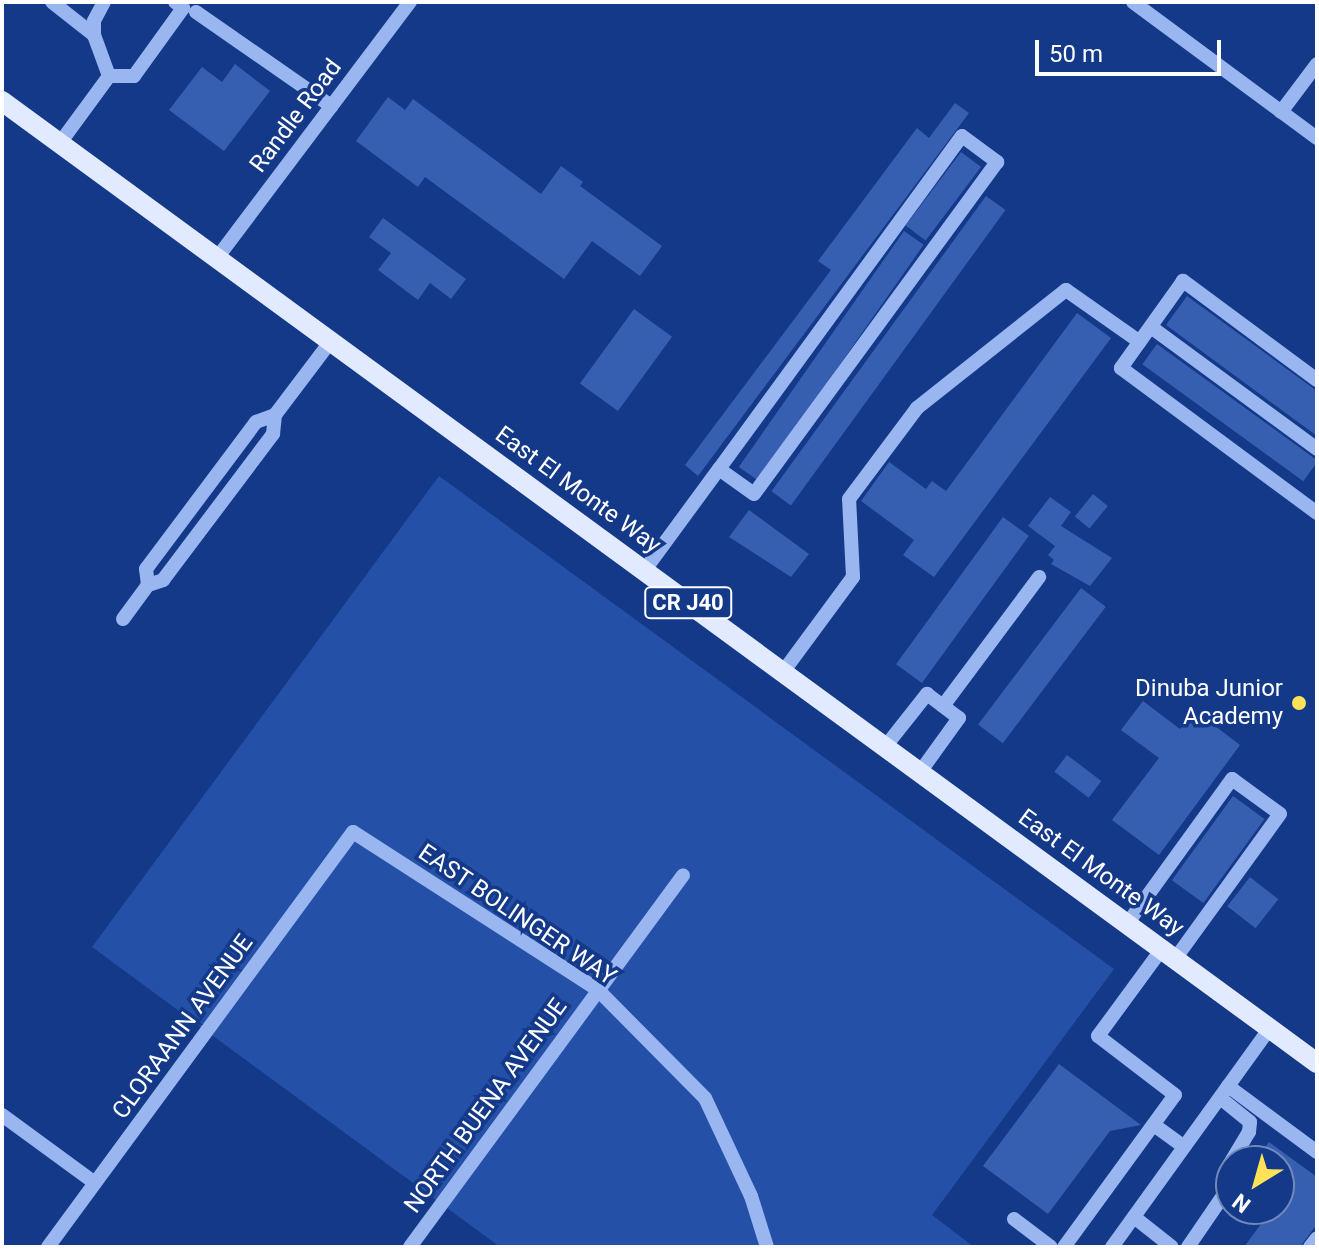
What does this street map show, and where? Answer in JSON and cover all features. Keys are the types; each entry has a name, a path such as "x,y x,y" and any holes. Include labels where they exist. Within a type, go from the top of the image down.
{"main road":[{"name":"East El Monte Way","path":"2,101 1317,1063"}],"street":[{"path":"52,2 94,35"},
{"path":"104,2 94,21 94,35 109,76"},
{"path":"109,76 134,76 183,8 175,2"},
{"name":"Randle Road","path":"217,258 410,2"},
{"path":"1133,2 1317,138"},
{"path":"196,12 331,106"},
{"path":"1281,112 1317,64"},
{"path":"60,143 109,76"},
{"path":"644,571 962,136 997,162 754,494 719,469"},
{"path":"1317,380 1183,281 1121,368 1317,513"},
{"path":"783,672 853,577 849,499 917,408 1066,290 1140,342"},
{"path":"1151,327 1317,449"},
{"path":"123,619 148,585 146,569 256,422 275,415 331,341"},
{"path":"943,706 1039,577"},
{"path":"885,747 927,694 959,718 920,772"},
{"path":"1064,1247 1175,1095 1098,1036 1280,814 1232,779 1127,924"},
{"name":"EAST BOLINGER WAY","path":"353,832 598,990 705,1098 751,1196 767,1247"},
{"name":"CLORAANN AVENUE","path":"48,1247 353,832"},
{"name":"NORTH BUENA AVENUE","path":"410,1247 683,876"},
{"path":"1112,1247 1270,1028"},
{"path":"1224,1092 1317,1152"},
{"path":"1188,1247 1227,1190 1229,1165 1249,1132 1250,1122 1224,1092"},
{"path":"2,1115 95,1183"},
{"path":"1154,1125 1184,1147"},
{"path":"1134,1217 1172,1247"},
{"path":"1014,1219 1051,1247"},
{"path":"1310,1247 1317,1238"}],"shaded area":[{"path":"439,476 1114,969 932,1215 974,1247 500,1247 92,947"}],"building":[{"path":"235,64 270,91 224,151 169,110 202,67 222,82"},
{"path":"388,97 405,110 413,99 541,194 561,166 583,182 580,186 662,246 640,276 592,241 564,279 425,177 418,187 356,141"},
{"path":"955,103 969,113 698,476 685,465 831,270 818,261 917,128 929,138"},
{"path":"961,152 981,167 926,241 906,225"},
{"path":"986,196 1005,210 791,505 771,491"},
{"path":"383,218 466,279 451,299 430,283 418,300 378,270 391,253 369,237"},
{"path":"904,231 924,245 758,481 739,467"},
{"path":"1187,296 1317,391 1317,436 1166,325"},
{"path":"634,309 672,337 618,411 580,383"},
{"path":"1077,313 1111,338 934,577 903,555 914,540 861,501 889,462 926,489 932,481 946,491"},
{"path":"1157,344 1317,460 1303,481 1142,364"},
{"path":"1093,494 1108,506 1090,528 1075,517"},
{"path":"1050,497 1071,512 1061,526 1112,558 1090,586 1051,564 1054,560 1048,555 1055,546 1028,526"},
{"path":"749,510 809,554 791,577 729,537"},
{"path":"1003,517 1029,536 922,683 896,664"},
{"path":"1081,588 1106,607 1003,743 978,725"},
{"path":"1143,701 1180,729 1194,710 1240,745 1159,855 1112,820 1159,758 1121,730"},
{"path":"1067,755 1101,781 1089,798 1054,772"},
{"path":"1233,796 1265,819 1203,903 1172,880"},
{"path":"1250,877 1278,899 1256,928 1227,906"},
{"path":"1059,1064 1141,1125 1110,1131 1048,1214 983,1166"},
{"path":"1295,1161 1317,1177 1317,1224 1300,1247 1244,1247 1260,1225 1295,1225"}],"place":[{"name":"Dinuba Junior Academy","path":"1299,703"}]}
